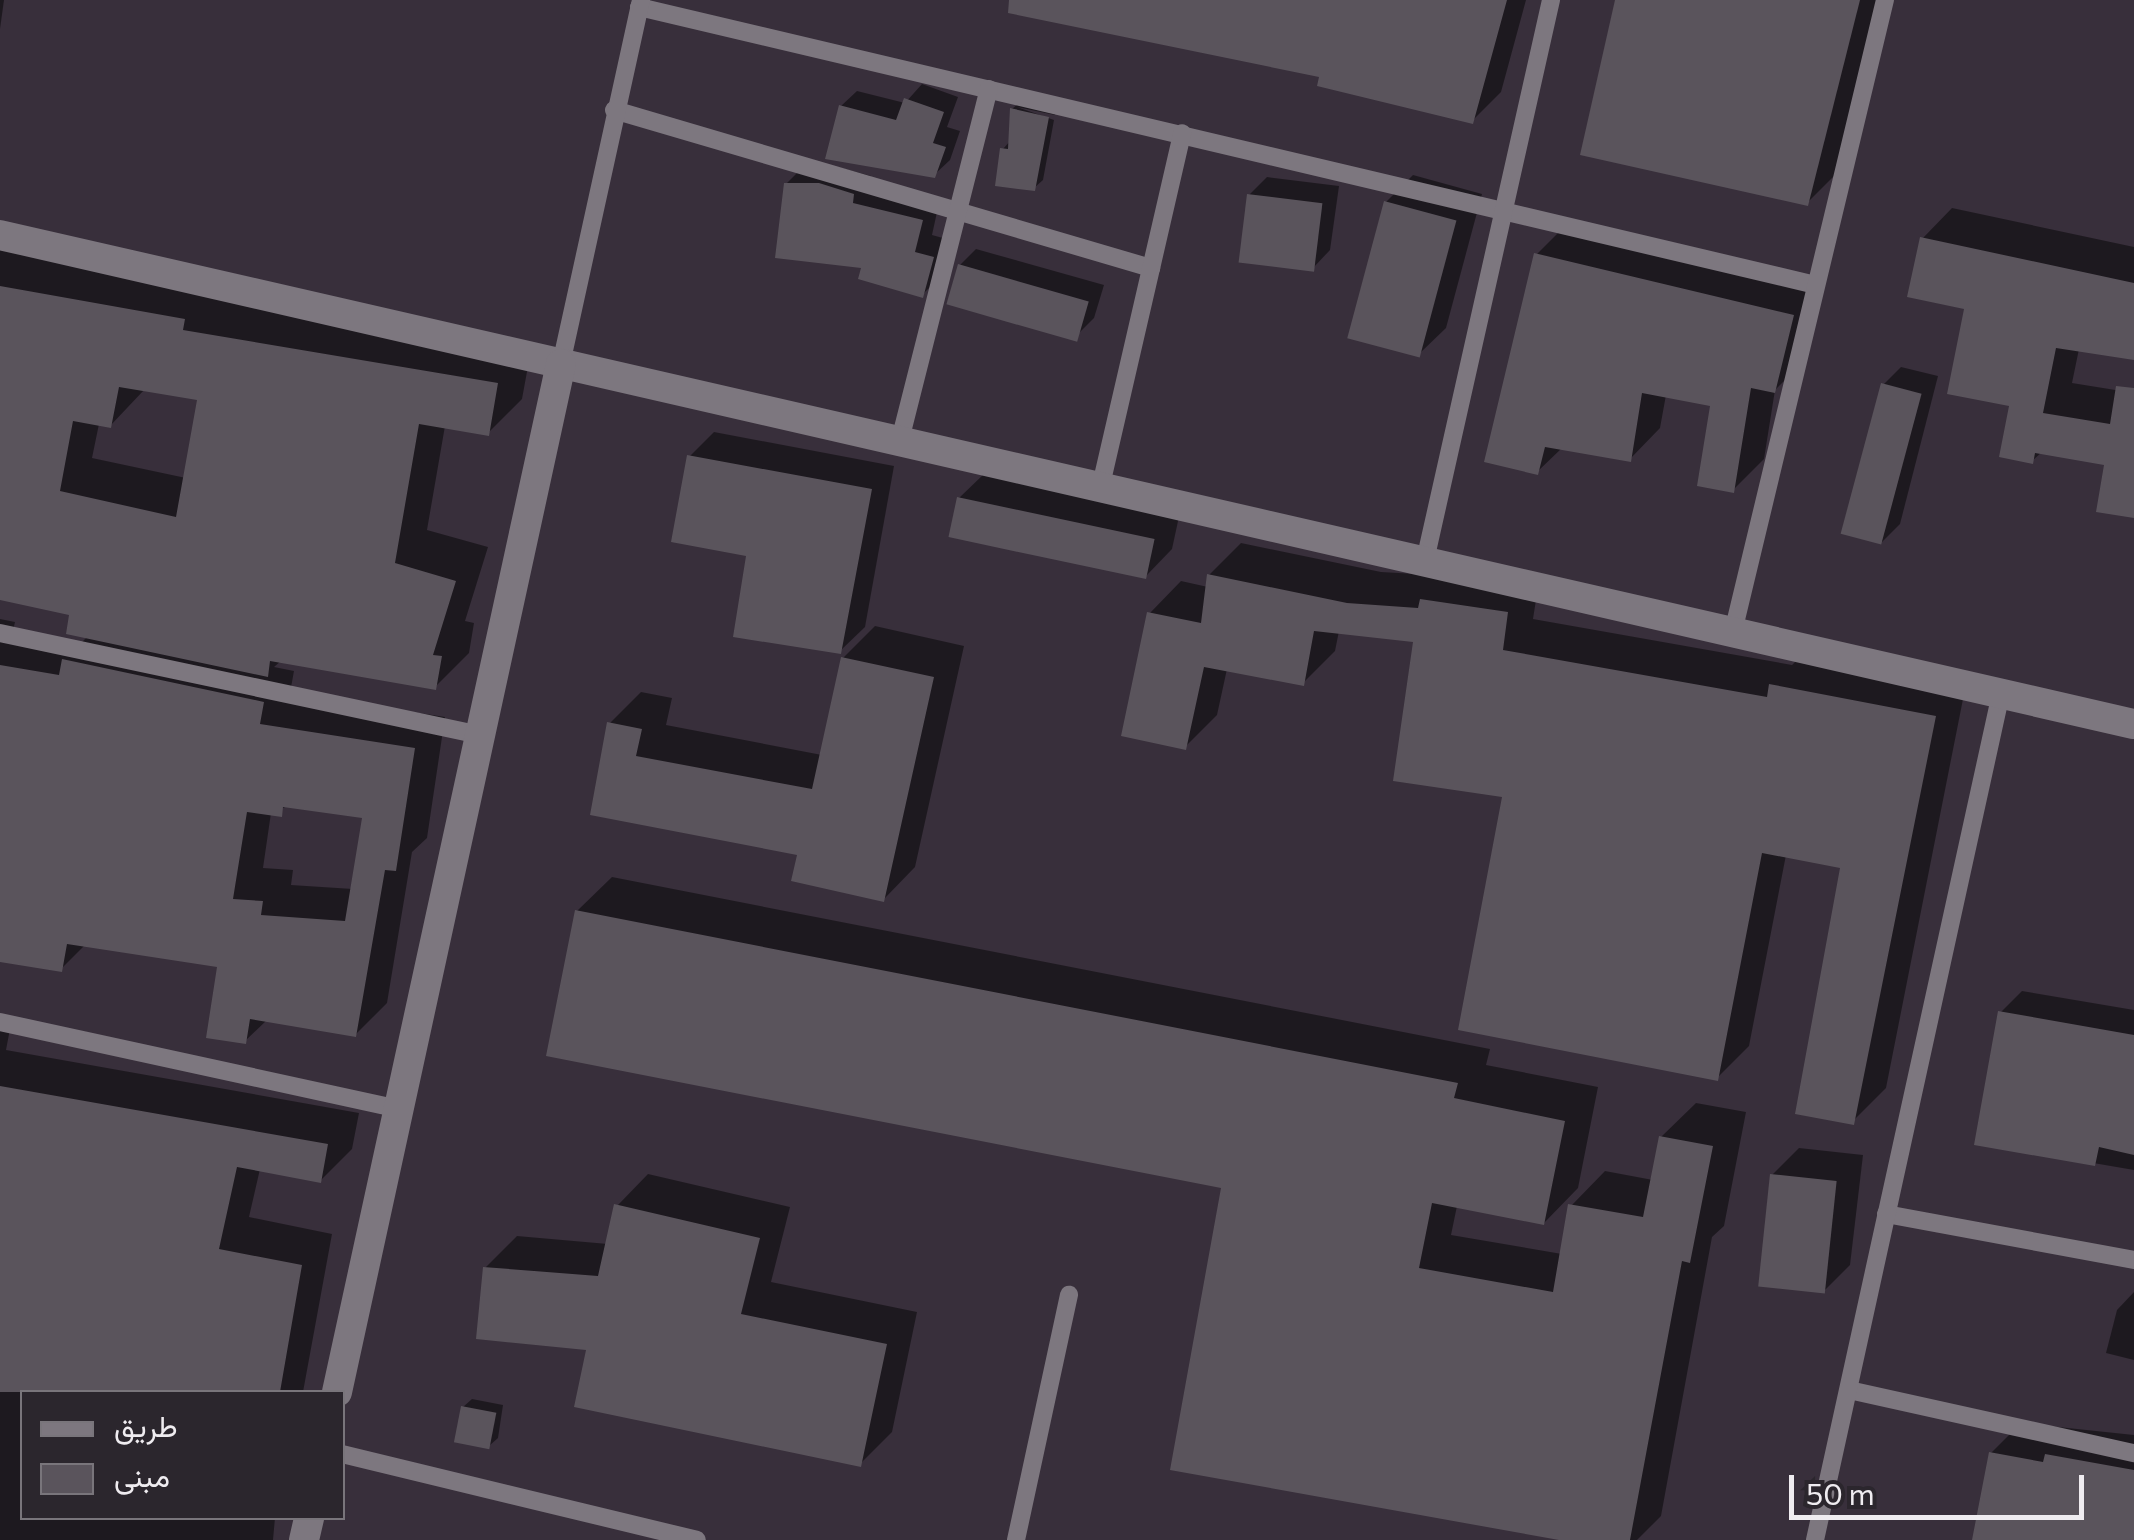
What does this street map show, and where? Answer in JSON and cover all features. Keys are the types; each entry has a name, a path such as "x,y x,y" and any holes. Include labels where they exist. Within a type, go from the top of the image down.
{"street":[{"path":"0,234 1101,485 1424,565 2134,724"},
{"path":"337,1390 403,1110 478,735 561,364"}],"lane":[{"path":"1424,565 1552,0"},
{"path":"1733,632 1885,0"},
{"path":"561,364 640,4 1816,285"},
{"path":"900,440 989,89"},
{"path":"614,110 1151,268"},
{"path":"1101,485 1182,133"},
{"path":"0,633 478,735"},
{"path":"1815,1540 2002,694"},
{"path":"0,1022 403,1110"},
{"path":"1886,1214 2134,1260"},
{"path":"1016,1540 1069,1295"},
{"path":"1849,1390 2134,1453"},
{"path":"345,1455 697,1540"}],"shaded area":[{"path":"0,0 2134,0 2134,1540 0,1540"}],"building":[{"path":"1009,0 1507,0 1473,124 1317,86 1319,77 1008,13"},
{"path":"1615,0 1860,0 1808,206 1580,155"},
{"path":"904,98 944,112 933,143 946,147 935,178 825,159 839,105 896,120"},
{"path":"1010,108 1049,117 1035,191 995,186 1000,148 1008,149"},
{"path":"784,183 819,183 854,194 853,203 923,220 915,252 934,257 923,298 858,279 861,268 775,258"},
{"path":"1247,194 1322,203 1314,272 1239,262"},
{"path":"1384,201 1456,220 1420,358 1347,338"},
{"path":"1920,237 2134,283 2134,360 2056,348 2043,413 2110,424 2116,386 2134,388 2134,518 2096,512 2104,465 2035,453 2033,464 1999,457 2009,406 1947,394 1964,309 1907,297"},
{"path":"1534,253 1794,315 1775,393 1751,388 1734,493 1697,486 1710,406 1642,393 1631,462 1545,447 1538,475 1484,462"},
{"path":"958,264 1089,301 1077,342 946,304"},
{"path":"0,286 185,319 183,330 498,383 489,436 419,424 395,563 456,581 433,655 442,656 436,690 270,661 268,677 66,634 69,615 0,600","holes":["119,387 197,400 176,517 60,491 73,421 111,428"]},
{"path":"1881,383 1922,394 1881,545 1841,534"},
{"path":"687,455 872,489 841,654 733,637 746,556 671,542"},
{"path":"957,497 1155,539 1146,579 948,537"},
{"path":"1207,574 1347,603 1418,608 1420,599 1508,612 1503,650 1767,697 1769,684 1936,716 1854,1125 1795,1114 1840,868 1762,853 1718,1081 1458,1030 1502,797 1393,781 1413,642 1314,631 1304,686 1204,667 1186,750 1121,736 1147,612 1201,623"},
{"path":"841,657 934,677 884,902 791,881 797,855 590,815 607,722 642,729 636,756 812,789"},
{"path":"62,659 264,702 260,724 415,748 396,871 385,870 356,1037 250,1019 246,1044 206,1038 217,967 67,944 62,972 0,962 0,665 59,675","holes":["283,807 362,818 345,921 261,915 263,901 233,899 247,812 282,817"]},
{"path":"575,910 1458,1083 1454,1098 1565,1121 1544,1225 1432,1203 1419,1268 1553,1292 1568,1204 1643,1217 1659,1136 1713,1146 1690,1263 1682,1261 1630,1540 1559,1540 1170,1470 1221,1188 546,1056"},
{"path":"1998,1011 2134,1035 2134,1155 2099,1147 2095,1166 1974,1145"},
{"path":"0,1086 328,1144 321,1183 237,1167 219,1249 302,1265 280,1390 0,1392"},
{"path":"1770,1174 1837,1181 1825,1293 1758,1286"},
{"path":"614,1204 760,1238 741,1314 887,1344 861,1467 574,1407 586,1350 476,1339 483,1267 598,1276"},
{"path":"461,1406 496,1413 489,1449 454,1442"},
{"path":"1989,1452 2043,1462 2045,1454 2134,1470 2134,1540 1972,1540"}]}
